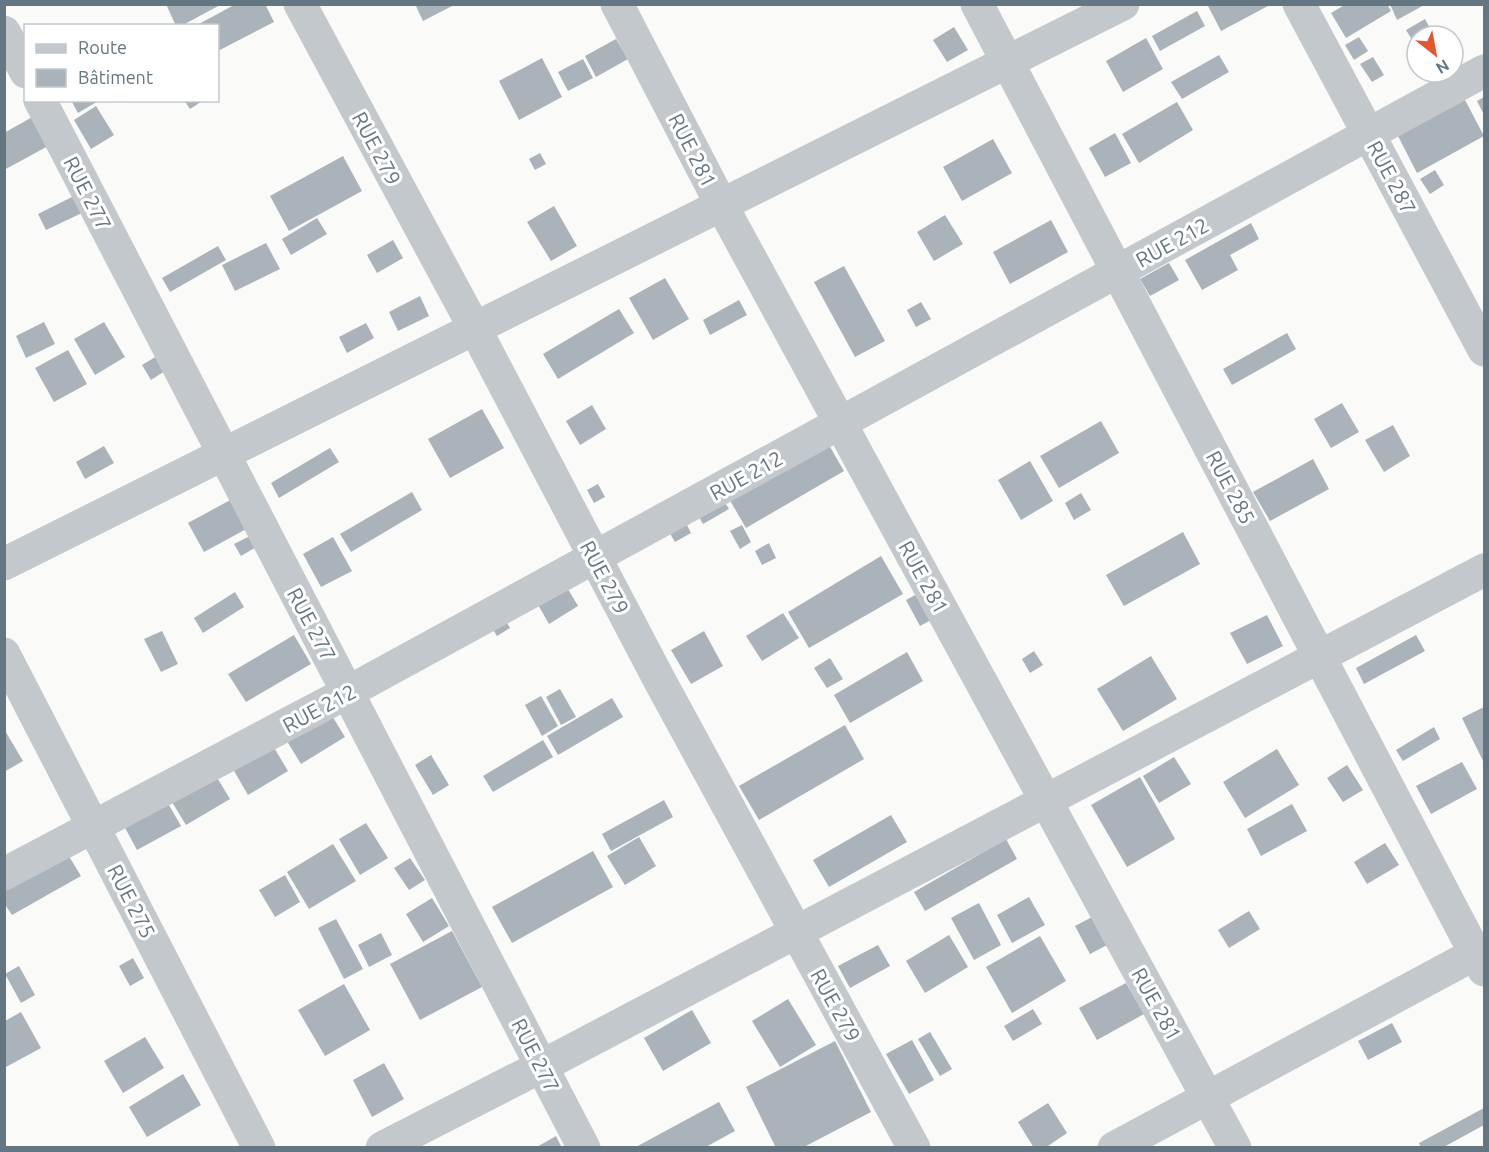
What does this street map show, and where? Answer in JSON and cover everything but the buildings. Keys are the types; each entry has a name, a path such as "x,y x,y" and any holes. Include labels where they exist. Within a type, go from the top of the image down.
{"street":[{"name":"RUE 279","path":"300,4 595,558 914,1148"},
{"name":"RUE 281","path":"617,4 722,206 1235,1148"},
{"name":"RUE 285","path":"977,4 1320,657 1482,958"},
{"path":"4,564 1123,4"},
{"name":"RUE 287","path":"1299,4 1485,350"},
{"path":"4,32 24,68"},
{"name":"RUE 212","path":"4,874 348,692 1485,71"},
{"name":"RUE 277","path":"41,102 584,1148"},
{"path":"382,1148 1485,570"},
{"name":"RUE 275","path":"4,654 259,1148"},
{"path":"1114,1148 1208,1097 1482,958"}]}
